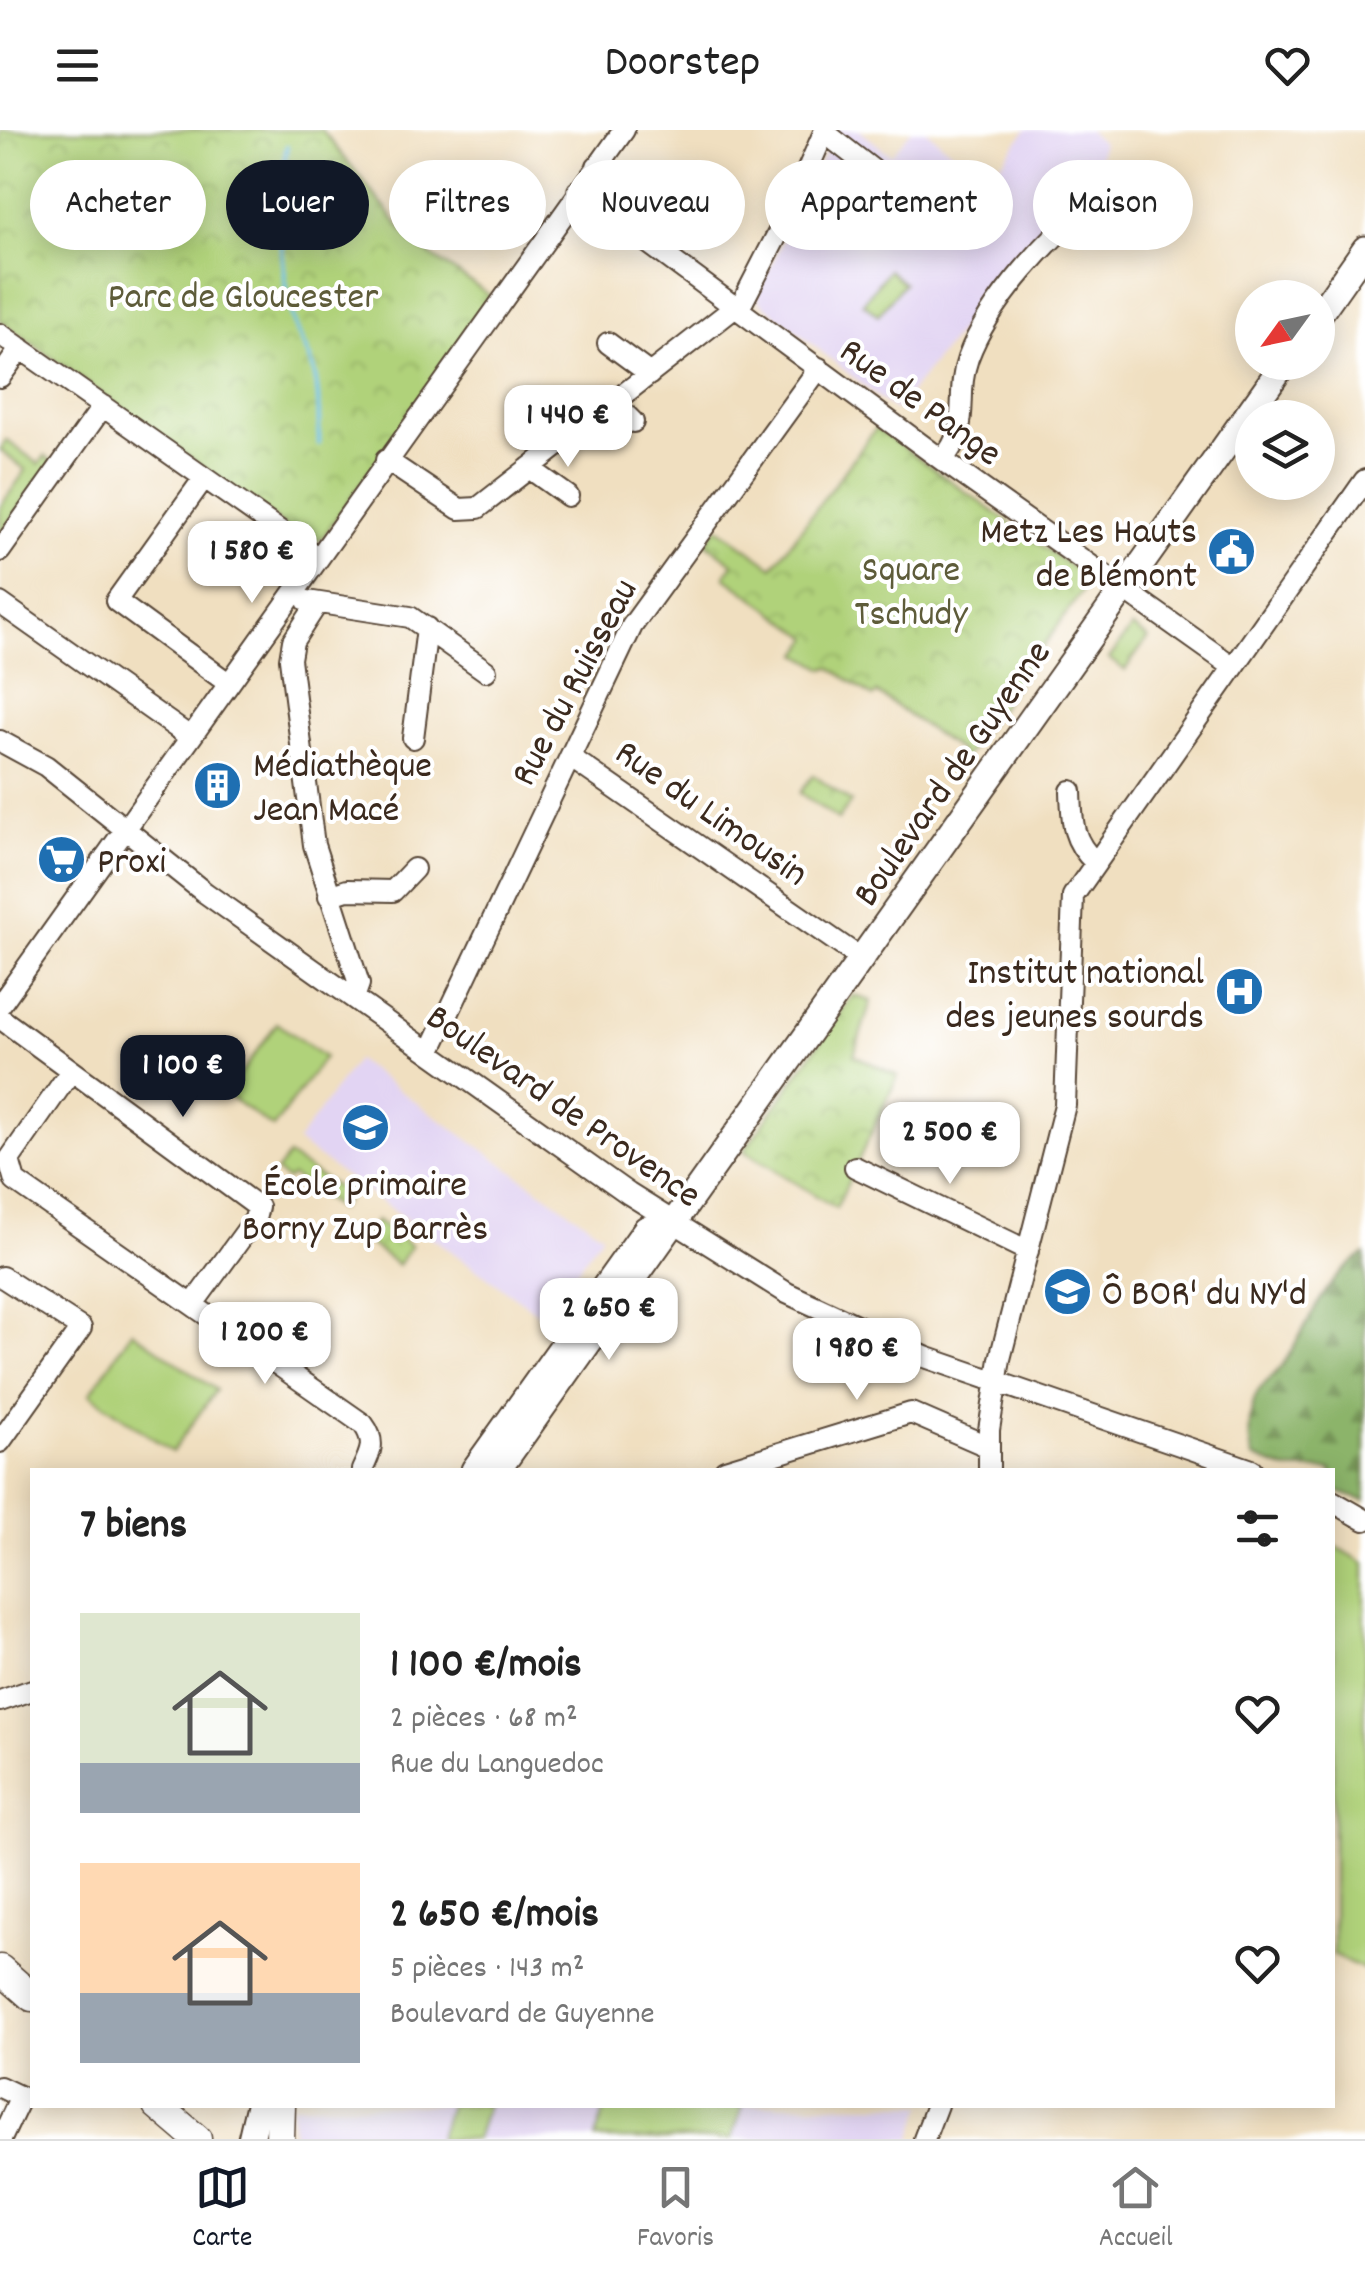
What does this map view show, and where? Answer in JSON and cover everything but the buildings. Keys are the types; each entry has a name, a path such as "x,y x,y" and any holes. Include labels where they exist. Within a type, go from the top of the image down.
{"highway":[{"path":"0,1948 30,1970"},
{"path":"0,1969 30,1995"},
{"path":"161,2108 197,2139"},
{"path":"269,2112 280,2139"}],"main road":[{"path":"1335,292 1365,249"},
{"name":"Boulevard de Guyenne","path":"476,1468 540,1395 674,1224 1272,380"},
{"name":"Boulevard de Guyenne","path":"499,1468 540,1395"},
{"path":"251,2139 269,2112"}],"street":[{"path":"602,160 624,130"},
{"path":"386,460 464,511 478,508 737,307 790,210 824,131 861,160"},
{"path":"0,1005 566,208"},
{"name":"Rue de Pange","path":"658,250 942,460 1232,666"},
{"name":"Rue de Pange","path":"667,250 680,266"},
{"path":"942,460 962,431 961,400 975,343 1042,250"},
{"path":"0,334 317,558"},
{"path":"608,343 650,374"},
{"path":"0,377 21,348"},
{"name":"Rue du Ruisseau","path":"430,1052 632,626 820,368"},
{"path":"614,404 633,422"},
{"path":"0,551 102,406"},
{"path":"529,468 568,496"},
{"path":"204,478 116,601 228,683"},
{"path":"990,1468 996,1382 1064,1106 1070,904 1095,862 1365,480"},
{"path":"292,592 318,604 402,614 486,671"},
{"path":"0,602 190,737"},
{"path":"318,604 294,641 290,659 306,803 329,896 359,984 354,998"},
{"path":"413,738 427,628"},
{"name":"Boulevard de Provence","path":"0,741 46,766 204,892 674,1224 821,1313 996,1382 1246,1468"},
{"name":"Rue du Limousin","path":"570,757 863,960"},
{"path":"1071,792 1072,829 1080,848 1095,862"},
{"path":"329,896 347,890 393,892 414,869"},
{"path":"0,1018 258,1207 254,1220 193,1304"},
{"path":"71,1071 10,1160 15,1181 363,1424 371,1435 372,1450 363,1468"},
{"path":"855,1167 1028,1251"},
{"path":"0,1442 81,1328 1,1280"},
{"path":"732,1468 911,1413 989,1447"},
{"path":"1335,1503 1365,1520"},
{"path":"0,1701 30,1691"},
{"path":"0,2087 21,2097 1,2139"},
{"path":"924,2139 936,2108"}],"shaded area":[{"path":"836,130 859,130 891,155 912,130 926,130 961,160 822,160"},
{"path":"1026,130 1088,130 1102,143 1096,160 1033,160 1033,238 895,411 759,301 758,293 779,250 1013,250 1013,160 1004,160"},
{"path":"356,1060 602,1234 544,1317 297,1142"},
{"path":"291,2108 923,2108 911,2139 293,2139"}],"green space":[{"name":"Parc de Gloucester","path":"0,130 322,130 346,160 226,160 226,250 369,250 369,188 389,213 389,250 423,250 494,298 323,537 314,542 302,539 0,320"},
{"path":"888,270 904,283 878,315 863,303"},
{"name":"Square Tschudy","path":"876,428 1090,580 960,764 956,761 961,752 877,693 873,697 830,667 825,669 799,654 810,638 725,577 733,563 706,543 717,527 773,567"},
{"path":"6,440 39,464 45,456 53,462 0,536 0,507 26,470 0,450"},
{"path":"1132,627 1148,638 1125,670 1109,659"},
{"path":"813,775 851,802 838,820 800,793"},
{"path":"853,995 871,1001 854,1055 898,1076 836,1208 744,1151"},
{"path":"277,1023 324,1057 273,1128 226,1094"},
{"path":"288,1156 349,1195 339,1209 292,1176 287,1180 276,1172"},
{"path":"376,1221 411,1246 398,1265 363,1239"},
{"path":"1365,1254 1365,1501 1335,1491 1335,1468 1281,1468 1253,1457 1249,1434 1258,1391 1282,1366 1326,1290"},
{"path":"132,1331 216,1390 172,1452 90,1394"},
{"path":"1335,1546 1365,1563 1365,1970 1335,1956"},
{"path":"448,2108 486,2108 476,2139 438,2139"},
{"path":"605,2108 742,2108 732,2139 595,2139"}],"waterway":[{"path":"287,146 281,187 282,253 292,316 316,379 319,444"}],"place":[{"name":"Metz Les Hauts de Blémont","path":"1232,551"},
{"name":"Médiathèque Jean Macé","path":"218,785"},
{"name":"Proxi","path":"62,859"},
{"name":"Institut national des jeunes sourds","path":"1239,992"},
{"name":"École primaire Borny Zup Barrès","path":"365,1128"},
{"name":"Ô BOR' du NY'd","path":"1067,1291"}]}
